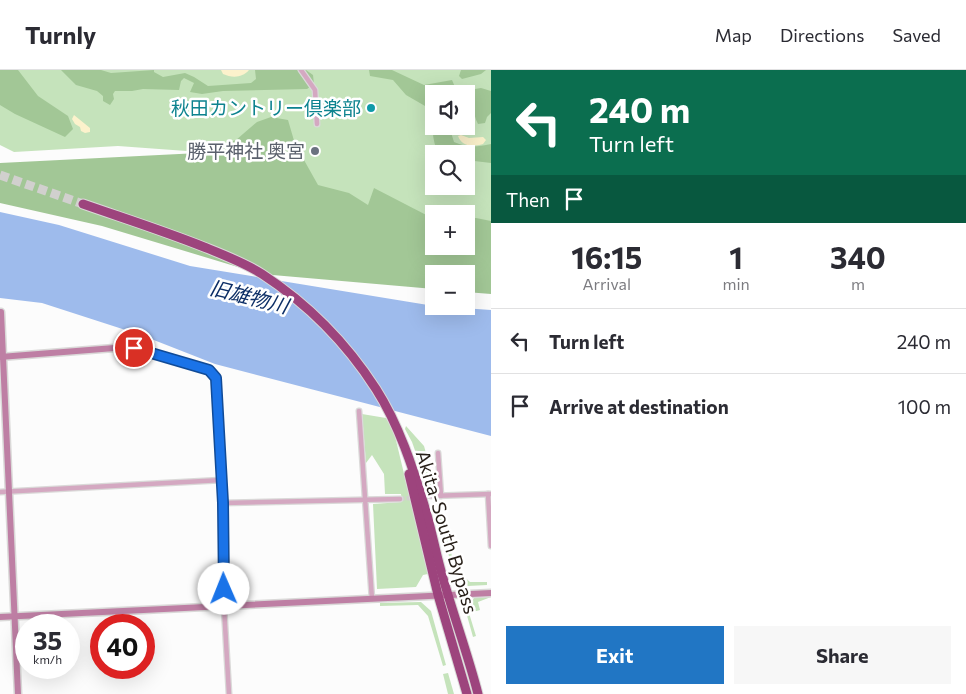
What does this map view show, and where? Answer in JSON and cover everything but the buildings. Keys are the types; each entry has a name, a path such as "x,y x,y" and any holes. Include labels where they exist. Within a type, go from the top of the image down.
{"highway":[{"name":"Akita-South Bypass","path":"83,204 172,234 228,256 261,274 297,299 352,354 377,390 400,437 426,511 443,579 478,694"},
{"name":"Akita-South Bypass","path":"400,437 438,595 466,694"}],"street":[{"path":"301,70 315,90 317,124"},
{"path":"0,617 15,617 10,492 1,357 1,312"},
{"path":"1,357 127,347 209,370 213,374 217,383 222,480 224,606 229,694"},
{"path":"359,411 372,599"},
{"path":"438,452 441,496"},
{"path":"0,492 222,480"},
{"path":"431,496 489,494 491,546"},
{"path":"223,503 400,499"},
{"path":"72,614 491,593"},
{"path":"17,679 18,694"}],"green space":[{"name":"秋田カントリー倶楽部","path":"0,70 491,70 491,246 475,243 475,205 425,205 425,233 414,231 255,156 118,146 14,152 0,145"},
{"path":"0,70 18,70 38,96 68,116 73,129 65,137 0,105"},
{"path":"61,70 101,70 111,73 154,70 154,72 163,77 185,73 208,86 251,83 256,79 255,70 306,70 313,75 314,84 307,89 223,91 202,94 190,92 194,83 184,78 181,81 179,90 143,89 115,91 113,94 114,99 110,105 103,101 103,96 97,91 76,85"},
{"path":"369,70 392,70 424,85 452,80 454,85 425,85 425,106 406,95 393,80 370,76"},
{"path":"461,70 486,70 481,74 462,79 459,76"},
{"path":"481,88 491,91 491,113 485,123 478,124 476,120 475,89"},
{"path":"271,117 288,120 295,144 318,185 349,193 368,205 374,188 425,214 425,255 475,255 475,218 491,221 491,294 475,293 475,265 425,265 425,288 261,274 102,226 0,203 0,163 199,153 236,140 257,122"},
{"path":"433,135 452,135 454,142 464,145 435,145"},
{"path":"491,144 491,163 475,161 475,146"},
{"path":"362,414 386,418 394,432 428,574 423,575 416,587 377,589 373,504 402,502 401,494 385,494 384,474 372,455 366,463"},
{"path":"406,426 424,446 435,491 431,492 429,490 412,442 405,429"},
{"path":"433,502 440,504 455,569 470,582 487,582 487,585 468,586 454,573"},
{"path":"491,597 478,602 480,610 469,613 476,636 473,637 466,612 474,598"},
{"path":"421,602 431,611 446,665 443,666 428,616 418,605 380,606 380,603"},
{"path":"448,673 454,694 448,694 443,674"}],"sand":[{"path":"221,70 249,70 243,75 233,77 223,74"},
{"path":"74,115 90,128 90,132 85,133 81,131 80,127 72,119"},
{"path":"461,135 469,138 483,137 486,140 483,144 468,145 462,142 458,136"}],"water":[{"name":"旧雄物川","path":"0,212 59,225 190,266 425,305 425,315 475,315 475,309 491,310 491,436 215,364 141,335 42,303 0,298"}],"tunnel":[{"path":"0,175 83,204"},
{"path":"400,499 431,496"}],"place":[{"name":"秋田カントリー倶楽部","path":"371,108"},
{"name":"勝平神社 奥宮","path":"315,151"}],"route":[{"path":"134,348 209,370 216,378 223,503 224,589"}]}
